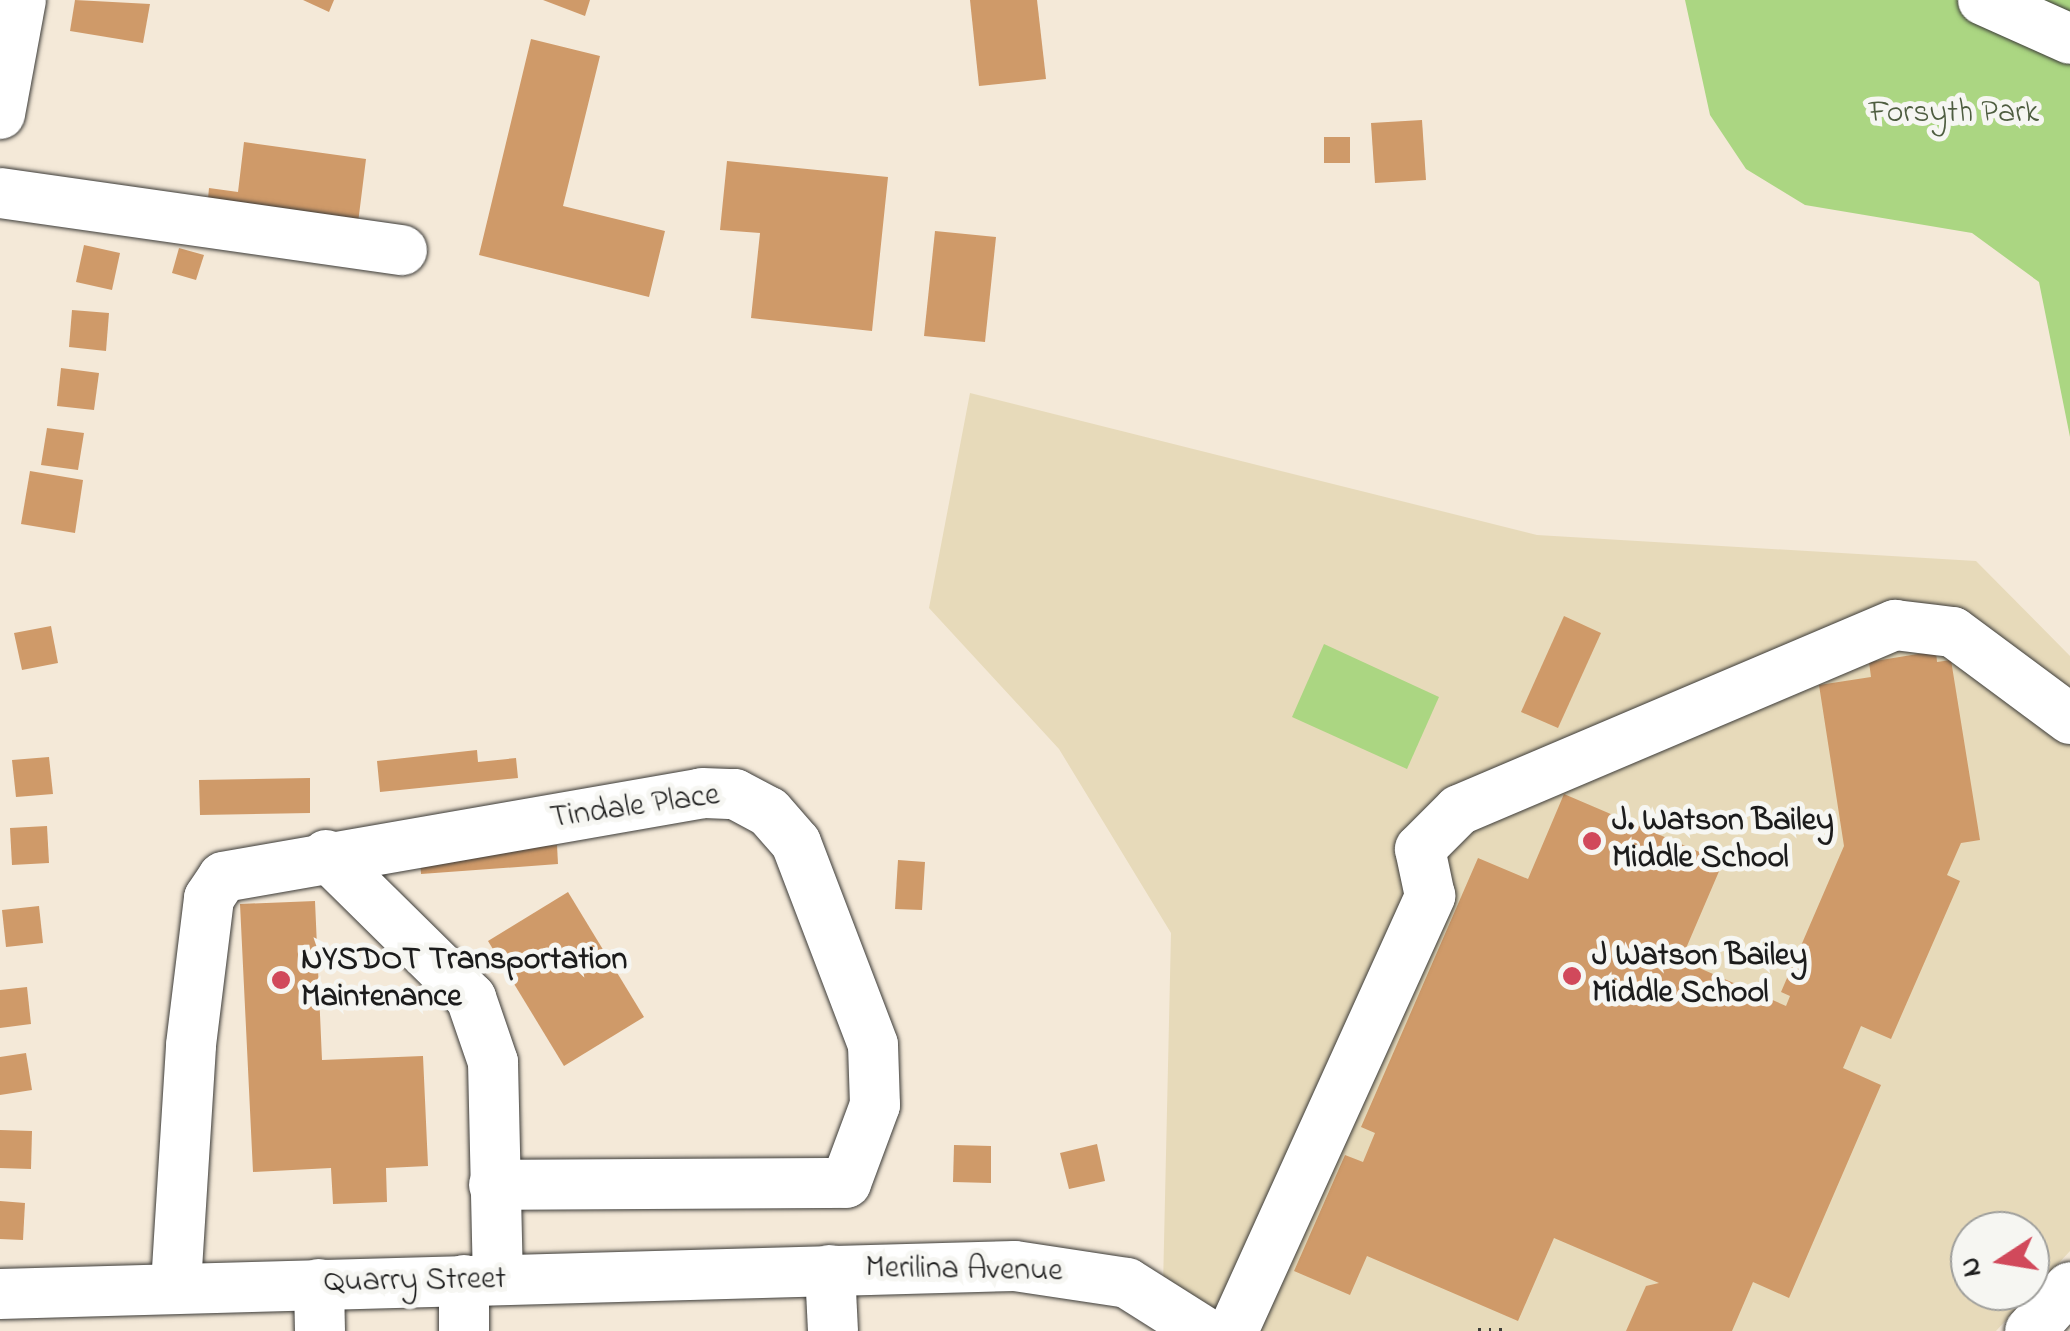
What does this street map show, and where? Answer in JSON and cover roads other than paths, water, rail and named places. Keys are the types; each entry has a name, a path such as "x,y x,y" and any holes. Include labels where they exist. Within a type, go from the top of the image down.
{"street":[{"path":"1983,0 2070,39"},
{"path":"0,114 13,17"},
{"path":"0,193 402,250"},
{"path":"1232,1331 1430,896 1420,849 1490,792 1682,722 1895,625 1953,632 2070,719"},
{"name":"Tindale Place","path":"176,1286 209,898 223,877 702,792 735,794 769,812 796,843 874,1045 875,1106 846,1183 494,1186"},
{"path":"326,856 471,998 493,1062 494,1186 481,1280 464,1331"},
{"path":"830,1270 833,1331"},
{"name":"Quarry Street","path":"0,1294 176,1286 320,1308 481,1280 830,1270"},
{"name":"Merilina Avenue","path":"830,1270 1097,1273 1203,1331"},
{"path":"2030,1331 2070,1287"}],"place":[{"name":"J. Watson Bailey Middle School","path":"1592,841"},
{"name":"J Watson Bailey Middle School","path":"1572,976"},
{"name":"NYSDOT Transportation Maintenance","path":"281,980"}],"park label":[{"name":"Forsyth Park","path":"1954,114"}]}
